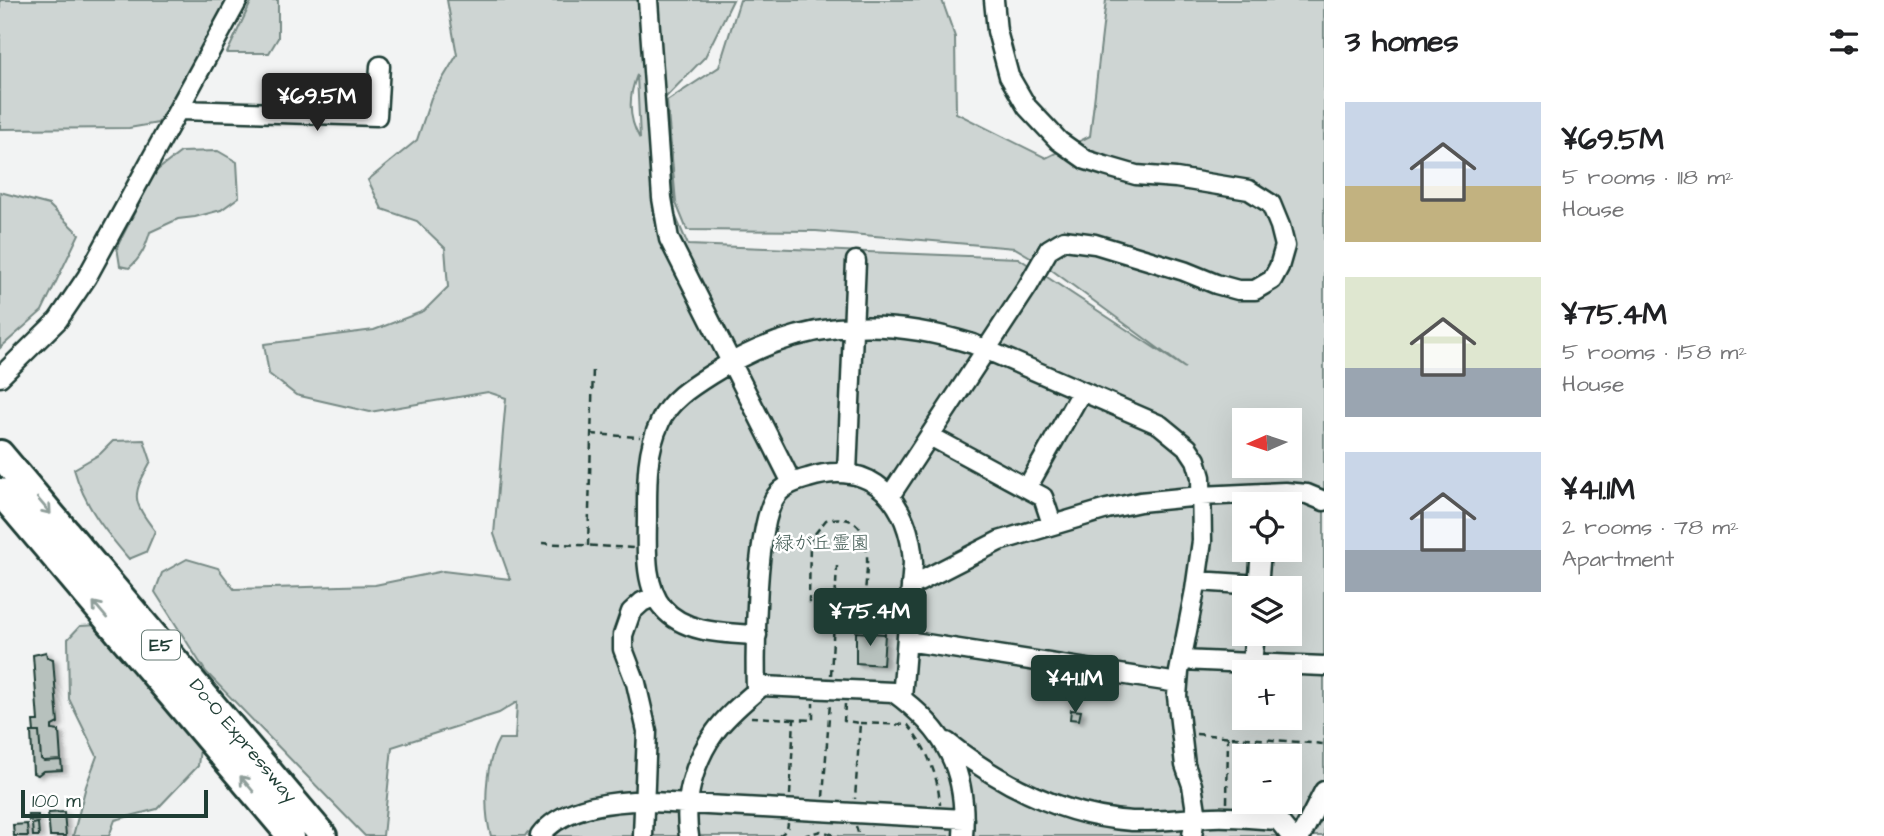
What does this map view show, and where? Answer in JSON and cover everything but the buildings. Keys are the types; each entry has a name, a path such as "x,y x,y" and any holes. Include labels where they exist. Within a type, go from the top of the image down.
{"highway":[{"name":"Do-O Expressway","path":"0,454 323,836"},
{"name":"Do-O Expressway","path":"0,492 291,836"}],"street":[{"path":"0,377 58,320 88,277 238,0"},
{"path":"648,0 664,224 669,239 792,483"},
{"path":"890,496 1049,249 1064,240 1095,244 1238,290 1255,290 1272,280 1285,246 1271,204 1249,190 1136,174 1086,160 1059,141 1027,107 1009,76 997,31 994,0"},
{"path":"179,110 377,116 380,66"},
{"path":"847,473 856,261"},
{"path":"757,635 703,631 664,610 655,596 648,549 648,479 654,438 661,419 679,397 749,352 800,333 853,326 908,328 945,335 985,350 1160,425 1182,442 1196,460 1201,477 1202,541 1177,696 1185,765 1194,798 1194,827"},
{"path":"1027,488 1081,392"},
{"path":"929,436 1043,497 1052,524"},
{"path":"756,691 761,545 770,507 777,495 792,483 820,474 847,473 869,478 890,496 902,516 910,540 913,563 902,698"},
{"path":"1302,495 1324,501"},
{"path":"911,586 999,541 1052,524 1140,502 1201,496 1232,497"},
{"path":"1197,581 1232,584"},
{"path":"643,836 647,731 636,683 623,649 623,635 631,612 642,602 655,596"},
{"path":"908,641 1178,683"},
{"path":"1181,660 1232,662"},
{"path":"1302,665 1324,666"},
{"path":"540,836 560,819 577,811 606,803 645,802 688,803 855,813 964,828 960,778 948,749 930,723 893,692 762,686 715,731 698,762 688,803 689,836"},
{"path":"939,735 962,754 1028,795 1067,809 1131,821 1163,821 1194,827 1226,817 1278,820 1288,818 1322,795"},
{"path":"1301,836 1322,795"},
{"path":"1278,820 1291,836"}],"path":[{"path":"588,546 593,368"},
{"path":"591,434 654,438"},
{"path":"840,517 851,520 861,528 866,540 867,560 863,604 835,603 809,602 810,540 826,520 840,517"},
{"path":"542,543 648,549"},
{"path":"822,811 837,566"},
{"path":"748,717 813,720 830,690"},
{"path":"830,690 844,721 908,725 920,741 934,770 939,789 940,813"},
{"path":"789,809 794,719"},
{"path":"855,813 860,723"},
{"path":"1182,733 1324,744"},
{"path":"1226,817 1228,736"},
{"path":"803,836 821,831 838,836"}],"green space":[{"path":"0,0 229,0 158,123 129,128 0,129"},
{"path":"252,0 278,0 278,38 269,53 227,53"},
{"name":"緑が丘霊園","path":"447,0 733,0 705,57 665,98 675,215 688,245 1018,258 1185,368 1049,268 1015,248 816,231 687,230 676,203 667,101 719,67 740,0 942,0 955,37 956,113 1046,158 1090,136 1106,0 1324,0 1324,836 529,836 527,833 525,836 491,836 486,800 488,773 499,739 515,739 517,702 499,713 392,747 383,836 365,836 206,672 155,592 162,573 187,559 218,568 234,589 375,585 443,571 510,579 494,534 506,398 488,392 370,412 296,395 269,374 264,344 374,330 424,311 448,287 445,248 417,221 382,209 368,180 417,140 431,98 457,55","holes":["637,75 640,139 631,115 631,99"]},
{"path":"218,151 237,162 239,197 221,210 178,219 150,232 137,260 129,268 120,266 117,247 155,172 181,152"},
{"path":"0,192 49,205 79,234 42,311 0,348"},
{"path":"144,440 151,461 140,482 137,497 138,504 155,531 146,552 129,559 89,506 74,469 100,454 113,441"},
{"path":"98,625 200,748 198,766 157,809 115,820 109,836 73,836 97,756 69,699 68,639 80,626"}]}
